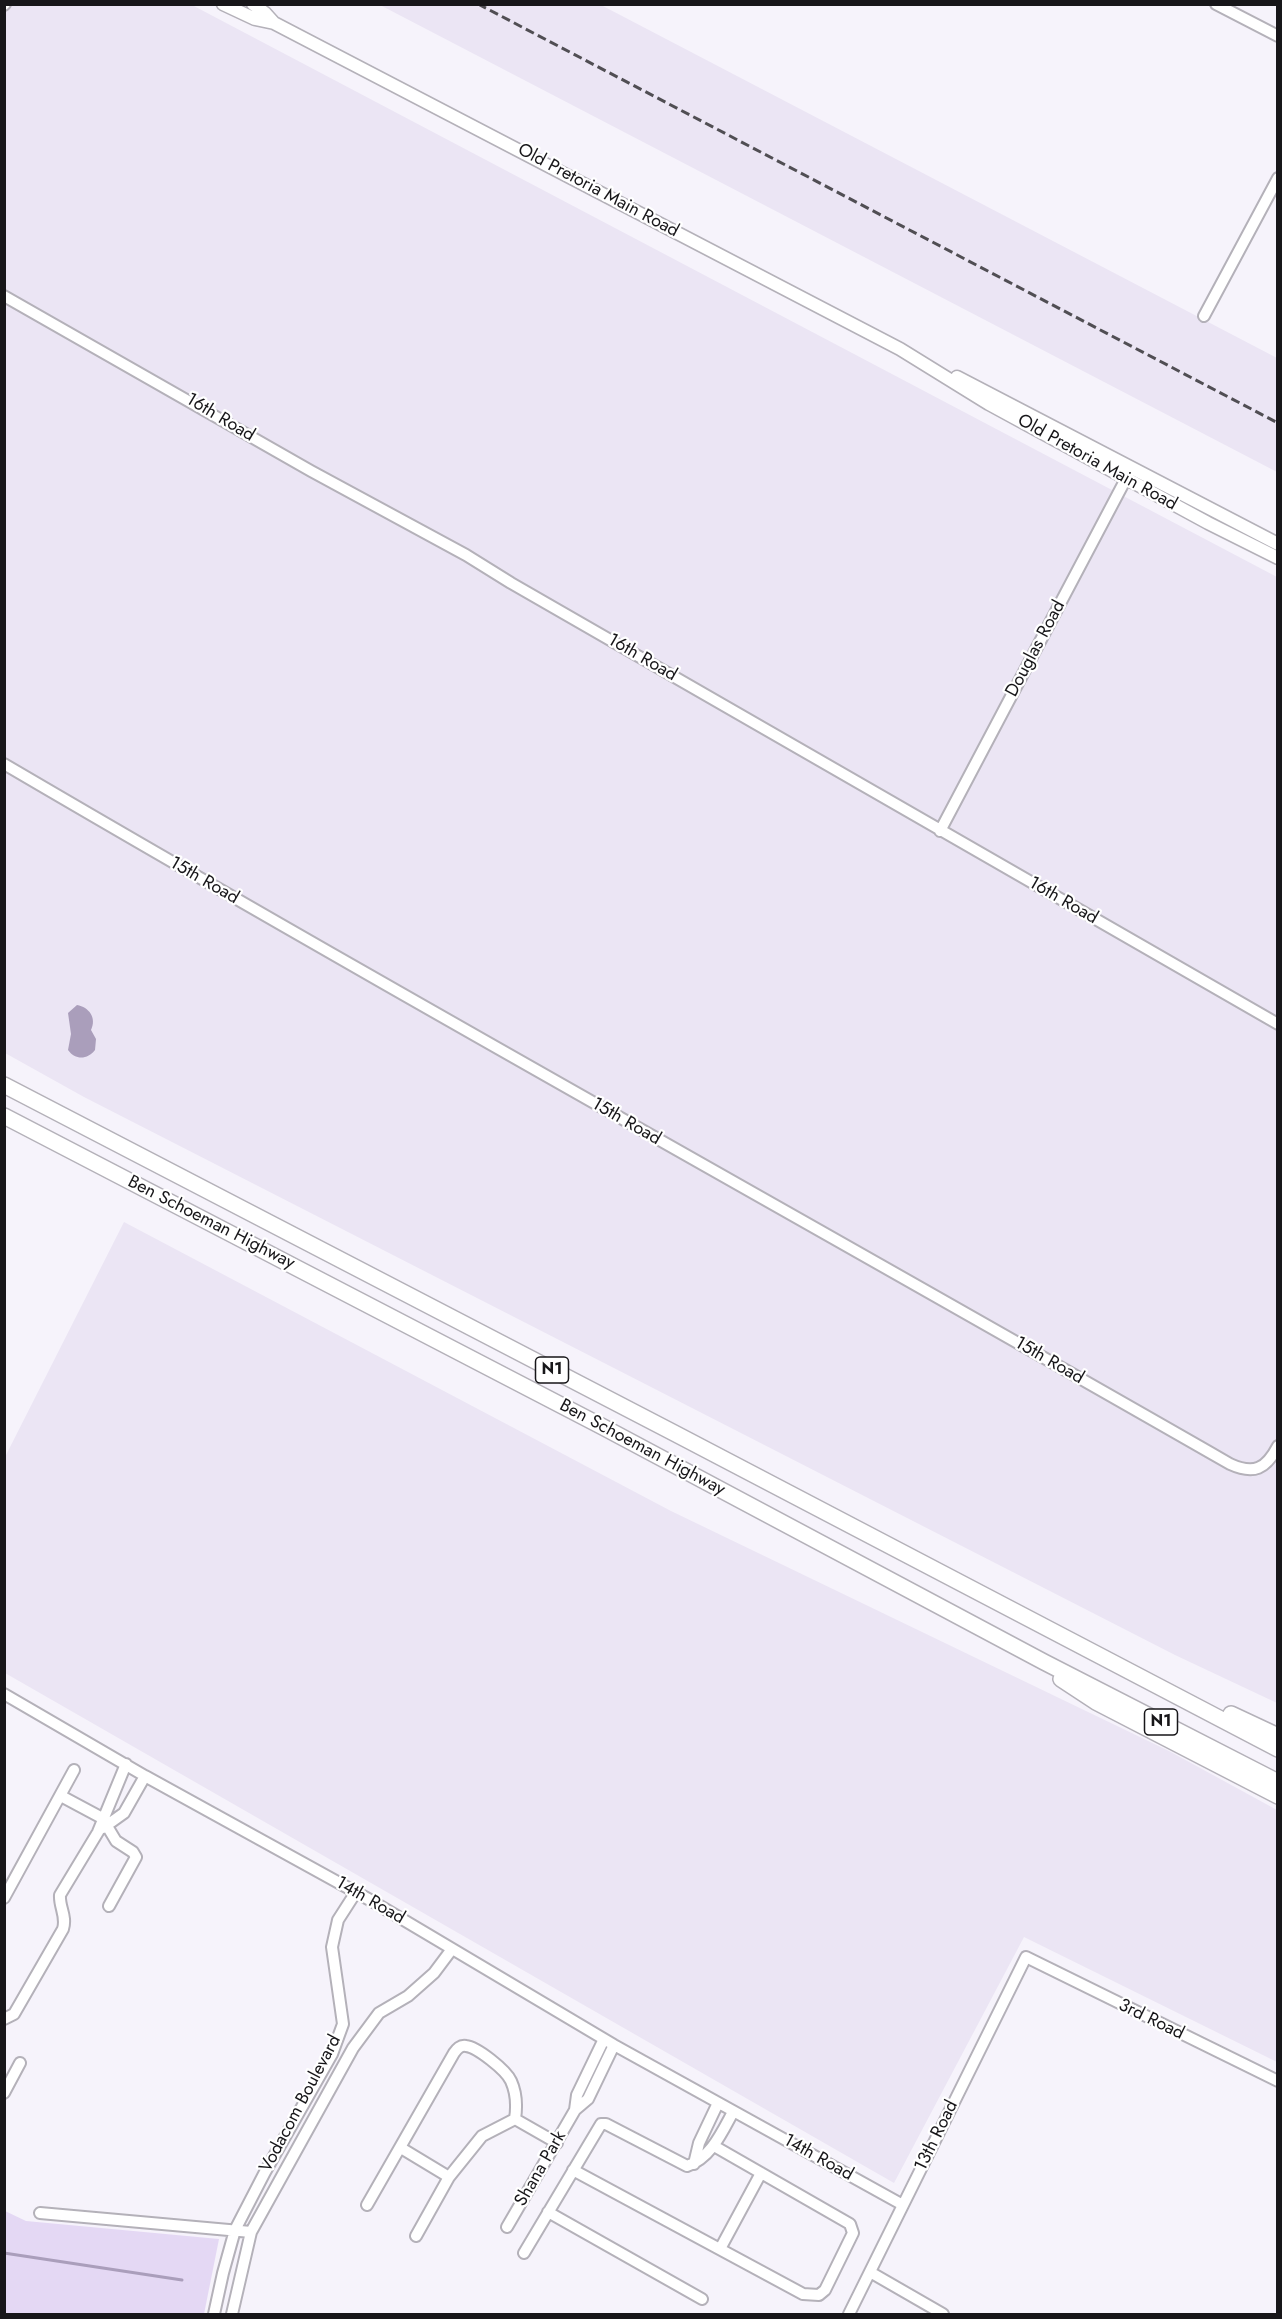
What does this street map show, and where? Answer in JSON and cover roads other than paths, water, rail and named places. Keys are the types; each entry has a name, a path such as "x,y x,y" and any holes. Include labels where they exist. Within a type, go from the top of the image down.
{"highway":[{"name":"Ben Schoeman Highway","path":"4,1085 1278,1749"},
{"name":"Ben Schoeman Highway","path":"4,1116 623,1437 1044,1662 1278,1782"},
{"path":"1044,1662 1070,1686 1096,1702 1278,1796"},
{"path":"1185,1700 1237,1716 1278,1736"}],"main road":[{"name":"Old Pretoria Main Road","path":"223,4 255,19 274,23 921,361 981,400 1278,544"},
{"name":"Old Pretoria Main Road","path":"253,4 274,23"},
{"name":"Old Pretoria Main Road","path":"1129,473 1278,558"}],"street":[{"path":"1216,4 1278,36"},
{"path":"1204,316 1278,178"},
{"name":"16th Road","path":"4,296 311,471 466,555 940,831 1278,1024"},
{"name":"Douglas Road","path":"940,831 1129,473"},
{"name":"15th Road","path":"4,764 695,1162 1239,1469 1252,1470 1269,1462 1278,1446"},
{"name":"14th Road","path":"4,1694 145,1776 356,1892 614,2045 903,2205"},
{"path":"4,2019 14,2014 63,1929 64,1918 59,1901 60,1895 103,1825 126,1764"},
{"path":"4,1898 74,1770"},
{"path":"103,1825 124,1813 145,1776"},
{"path":"61,1796 103,1825 116,1841 134,1852 136,1857 110,1905"},
{"name":"Vodacom Boulevard","path":"214,2314 235,2230 332,2054 340,2035 343,2024 332,1947 338,1920 356,1892"},
{"name":"Vodacom Boulevard","path":"232,2314 251,2232 365,2029 379,2013 408,1995 434,1973 453,1949"},
{"name":"3rd Road","path":"1026,1957 1278,2081"},
{"name":"13th Road","path":"849,2314 1026,1957"},
{"name":"Shana Park","path":"507,2227 575,2110 577,2095 604,2039"},
{"name":"Shana Park","path":"575,2110 588,2099 614,2045"},
{"path":"367,2205 454,2053 463,2046 468,2046 504,2069 513,2087 515,2119"},
{"path":"4,2093 20,2063"},
{"path":"694,2164 699,2143 718,2103"},
{"path":"524,2253 601,2124 606,2124 684,2166 694,2164 714,2146 733,2112"},
{"path":"515,2119 557,2143"},
{"path":"416,2236 449,2178 482,2136 515,2119"},
{"path":"573,2170 803,2294 819,2295 825,2290 853,2233 850,2224 714,2146"},
{"path":"401,2148 449,2178"},
{"path":"720,2249 761,2173"},
{"path":"40,2212 251,2232"},
{"path":"548,2212 702,2299"},
{"path":"870,2272 925,2310 944,2314"}],"waterway":[{"path":"4,2253 182,2280"}],"railway":[{"path":"478,4 1278,423"}]}
